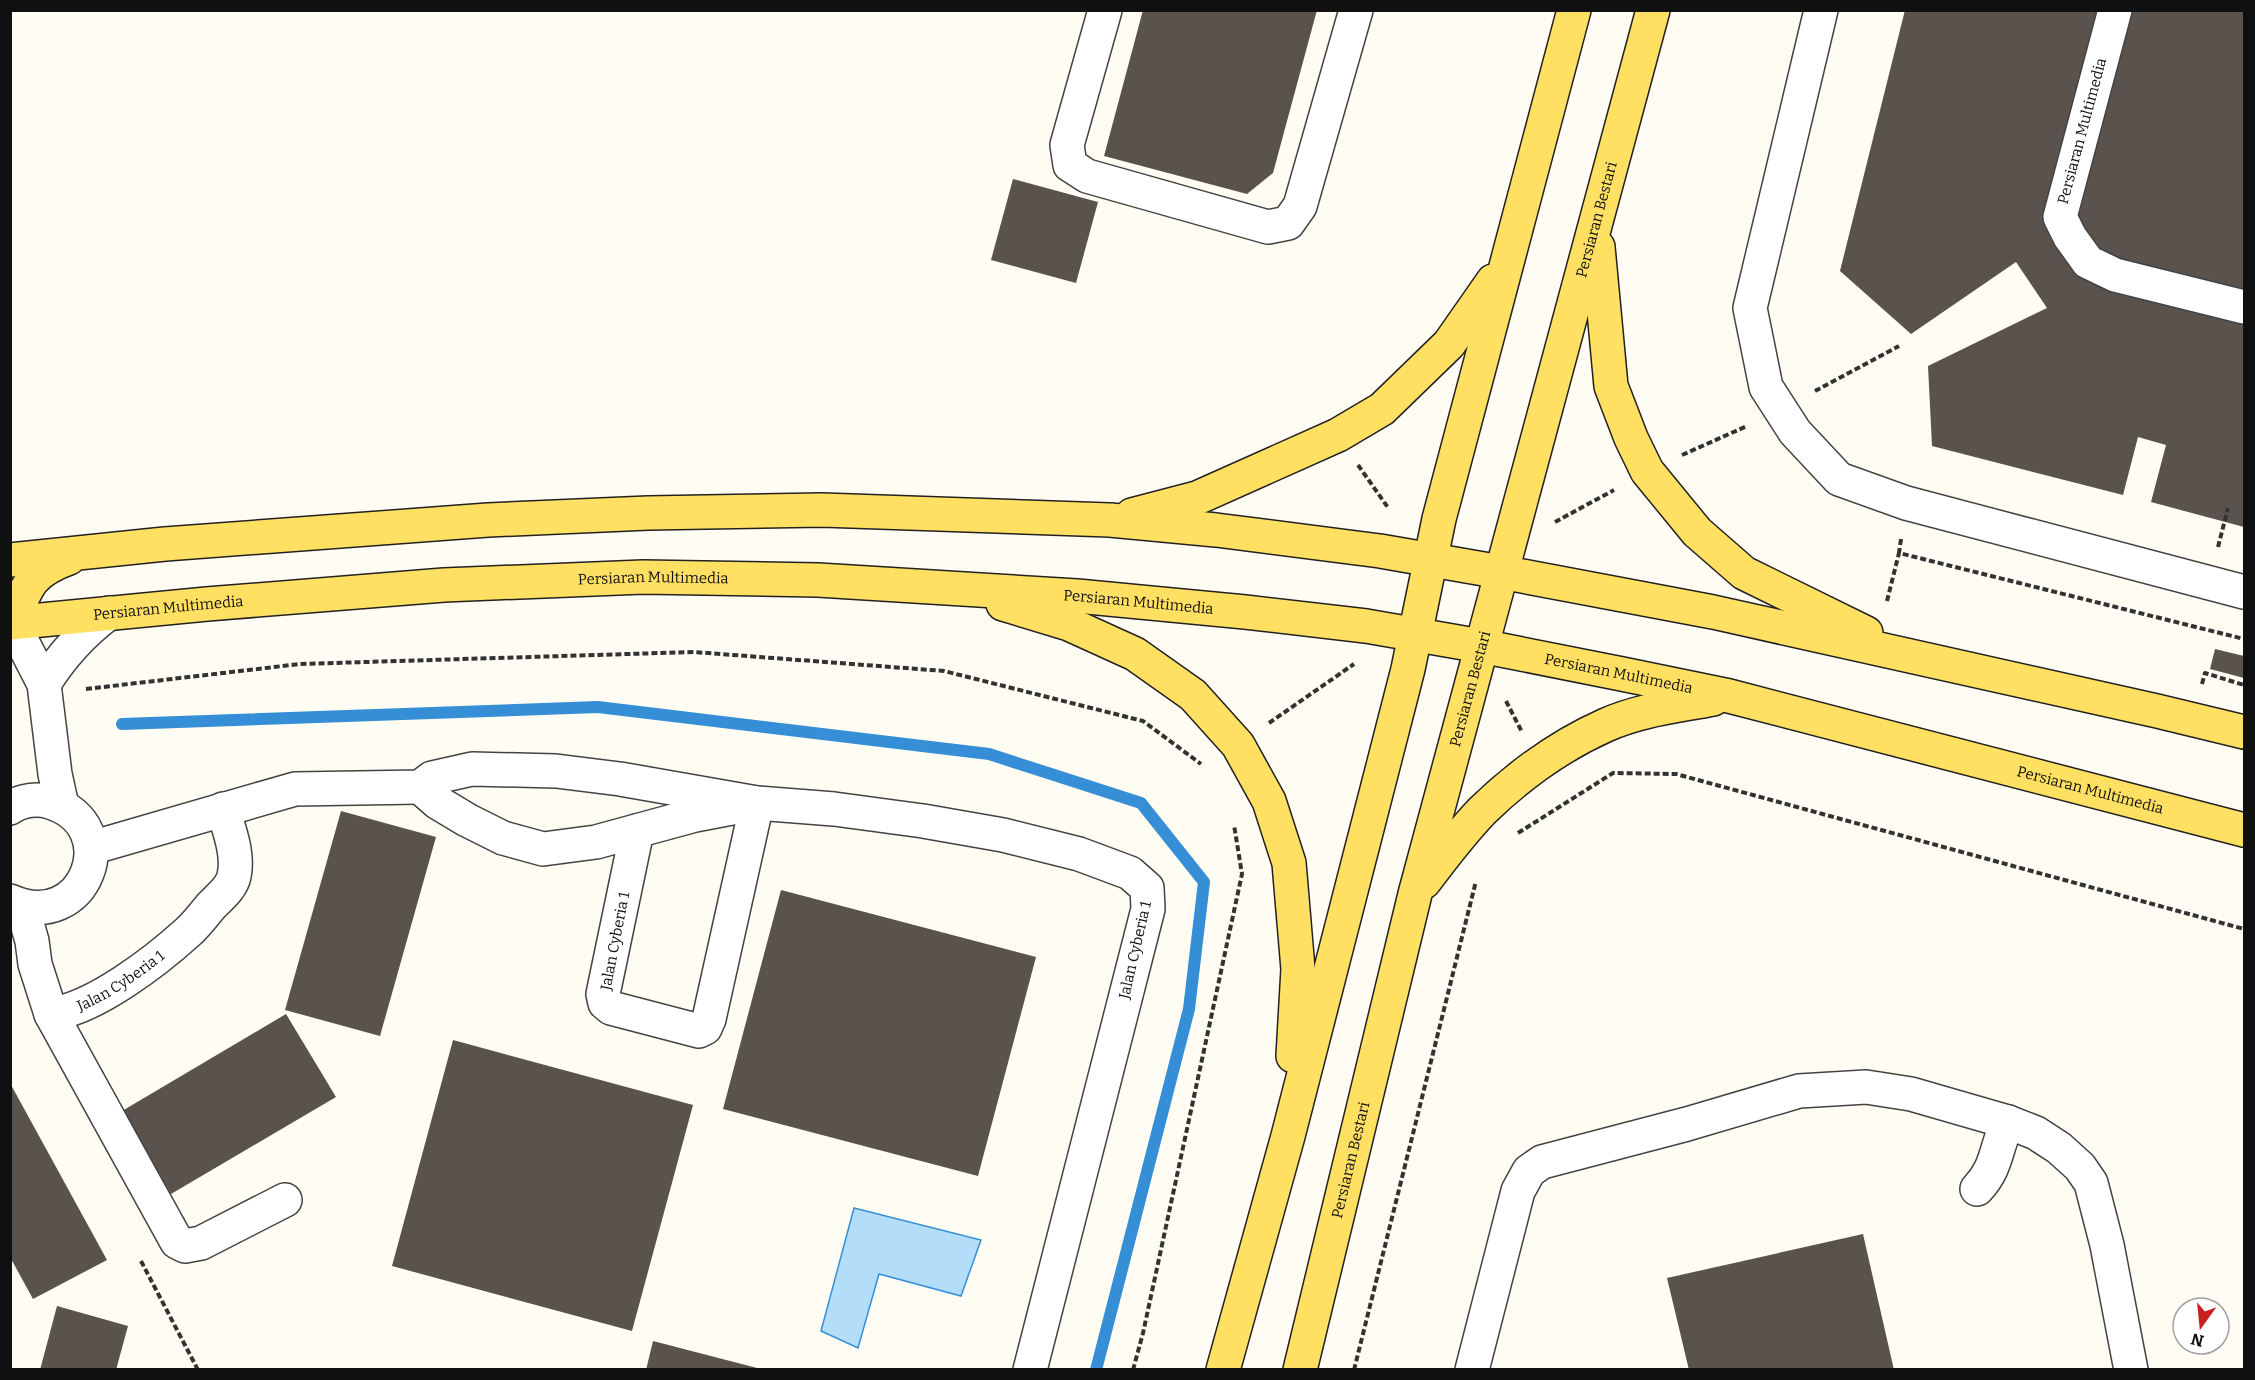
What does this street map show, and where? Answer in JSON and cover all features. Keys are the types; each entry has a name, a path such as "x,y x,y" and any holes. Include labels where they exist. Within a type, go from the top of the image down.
{"main road":[{"path":"1223,1370 1288,1136 1408,669 1430,560 1506,261 1574,10"},
{"name":"Persiaran Bestari","path":"1300,1370 1415,894 1653,10"},
{"path":"1597,221 1611,386 1631,438 1647,471 1697,532 1744,573 1912,656"},
{"path":"1110,520 1197,498 1338,435 1382,409 1449,344 1506,261"},
{"path":"10,560 488,520 648,513 822,510 1110,520 1216,530 1380,551 1501,572 1713,612 2244,732"},
{"path":"11,623 27,584 47,567 68,558 121,549"},
{"name":"Persiaran Multimedia","path":"11,623 444,585 643,577 818,580 1077,596 1245,612 1415,634 1481,646 1729,696 2244,830"},
{"path":"891,585 1002,604 1069,624 1135,654 1193,695 1238,745 1269,801 1289,863 1298,969 1288,1136"},
{"path":"1415,894 1482,811 1517,781 1558,751 1607,724 1658,709 1729,696"}],"street":[{"path":"1105,10 1067,145 1070,165 1087,176 1268,227 1288,223 1300,207 1356,10"},
{"path":"1821,10 1750,308 1766,387 1795,432 1839,479 1906,503 2244,592"},
{"name":"Persiaran Multimedia","path":"2115,10 2060,217 2070,237 2088,262 2115,274 2244,307"},
{"path":"44,684 69,647 88,628 109,613"},
{"path":"11,623 44,684 55,774 62,806"},
{"name":"Jalan Cyberia 1","path":"92,848 295,789 420,787 432,778 472,770 556,771 620,779 757,803 834,809 923,821 1003,836 1079,854 1130,873 1148,888 1148,909 1030,1370"},
{"name":"Jalan Cyberia 1","path":"420,787 437,802 467,820 503,838 543,849 596,842 695,815 757,803"},
{"path":"10,807 30,801 46,801 62,806 76,816 87,831 92,848 91,863 86,878 78,890 66,900 53,906 37,908 16,903"},
{"name":"Jalan Cyberia 1","path":"637,831 603,994 605,1003 611,1008 699,1031 705,1028 708,1019 757,803"},
{"name":"Jalan Cyberia 1","path":"51,1014 64,1012 90,1000 139,972 188,932 228,888 234,878 236,858 223,809"},
{"path":"16,903 32,941 35,964 51,1014 177,1242 185,1246 201,1243 285,1200"},
{"path":"1472,1370 1518,1191 1529,1171 1542,1162 1687,1124 1799,1091 1866,1087 1911,1094 2008,1122 2036,1133 2059,1148 2080,1167 2091,1183 2107,1245 2131,1370"},
{"path":"1977,1189 1989,1176 2008,1122"}],"path":[{"path":"1781,410 1899,346"},
{"path":"1338,435 1389,509"},
{"path":"1878,639 1899,553 1906,503"},
{"path":"1899,553 2244,639"},
{"path":"1238,745 1360,659"},
{"path":"1514,835 1613,773 1676,774 2244,929"},
{"path":"1354,1370 1475,882 1482,874"}],"water":[{"path":"854,1208 981,1240 961,1296 879,1274 858,1348 821,1331"}],"building":[{"path":"1143,10 1317,10 1273,173 1247,194 1104,156"},
{"path":"1905,10 2244,10 2244,527 2151,502 2166,445 2138,437 2123,495 1932,446 1928,366 2047,308 2016,262 1911,334 1840,271"},
{"path":"1013,179 1098,202 1076,283 991,260"},
{"path":"2215,649 2244,656 2244,678 2210,669"},
{"path":"341,811 436,837 380,1036 285,1010"},
{"path":"781,890 1036,957 978,1176 723,1109"},
{"path":"286,1014 336,1097 171,1194 122,1111"},
{"path":"453,1040 693,1105 632,1331 392,1266"},
{"path":"10,1083 107,1260 33,1299 10,1257"},
{"path":"1863,1234 1894,1370 1689,1370 1667,1278"},
{"path":"57,1306 128,1326 116,1370 40,1370"},
{"path":"653,1341 761,1369 761,1370 646,1370"}],"waterway":[{"path":"122,724 598,707 989,754 1141,803 1204,882 1189,1009 1096,1370"}]}
